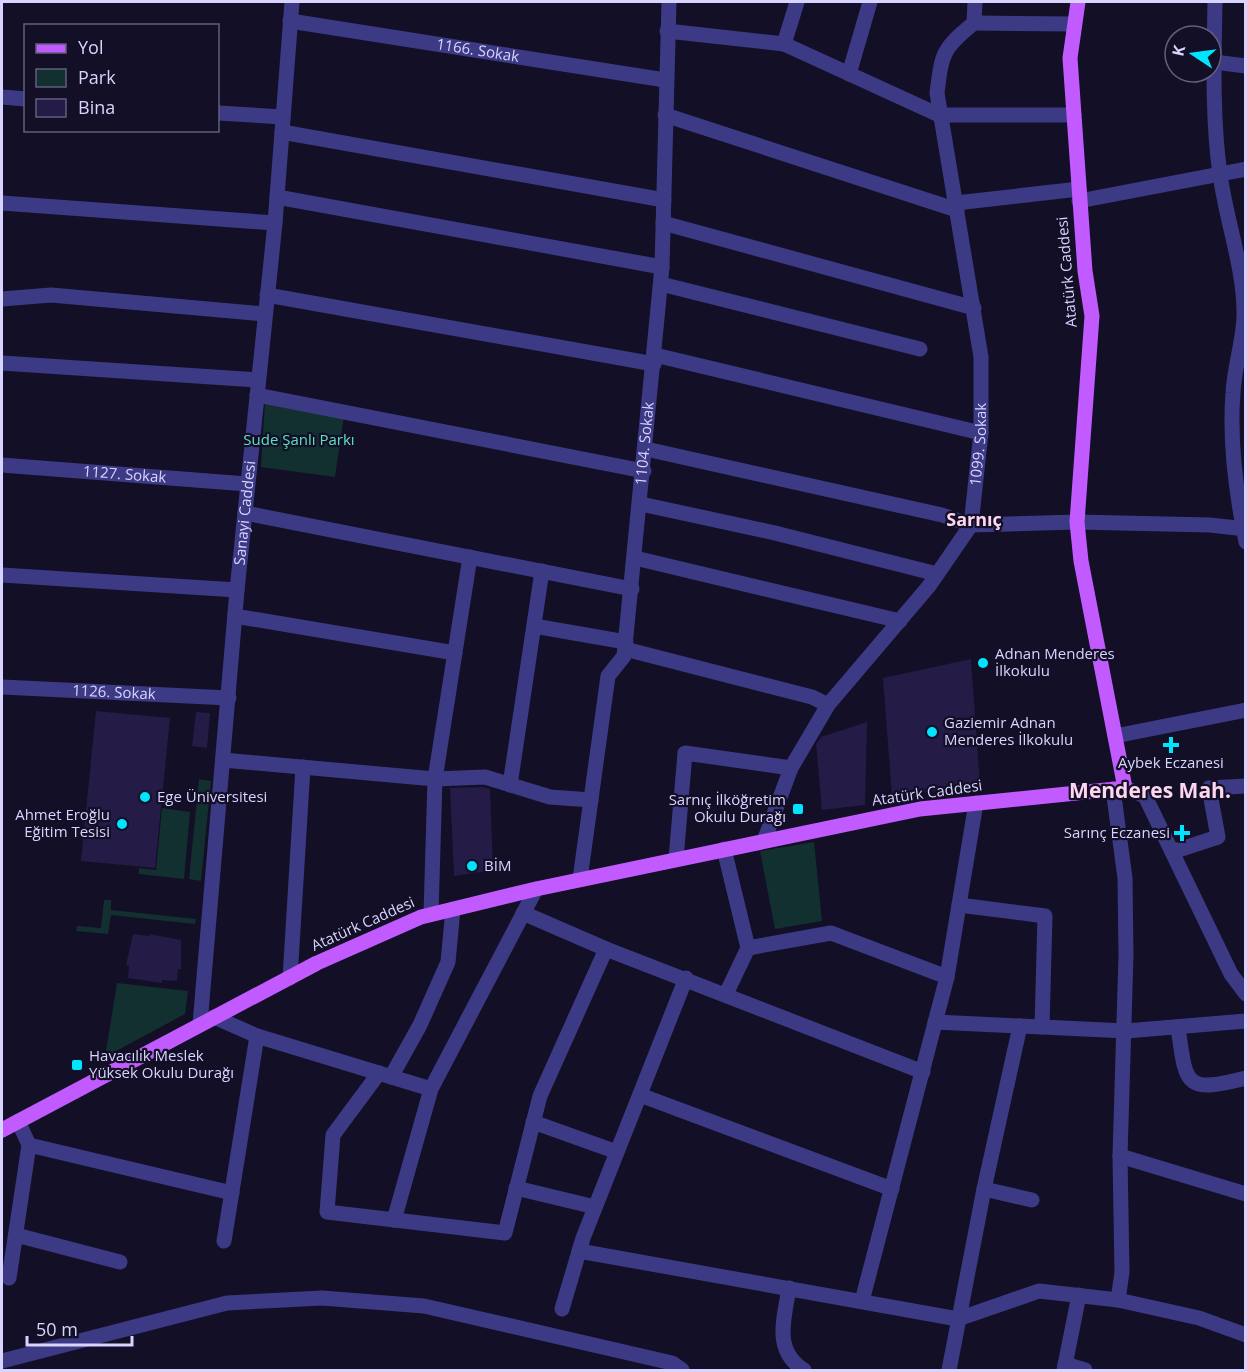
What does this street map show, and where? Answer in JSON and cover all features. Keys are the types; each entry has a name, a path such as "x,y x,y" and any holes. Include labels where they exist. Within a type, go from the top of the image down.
{"main road":[{"name":"Atatürk Caddesi","path":"2,1130 290,978 431,914 580,879 920,809 1119,789 1115,736 1081,561 1077,522 1092,316 1085,271 1070,58 1073,24 1078,2"}],"street":[{"name":"Sanayi Caddesi","path":"200,1024 200,1003 244,513 277,196 291,2"},
{"name":"1104. Sokak","path":"580,879 608,675 624,656 641,504 663,267 665,80 669,2"},
{"path":"784,44 797,2"},
{"path":"849,74 870,2"},
{"path":"975,2 974,23 1073,24"},
{"path":"1215,2 1215,24"},
{"name":"1166. Sokak","path":"290,21 665,80"},
{"name":"1099. Sokak","path":"764,841 791,768 828,705 938,574 971,525 981,433 981,357 937,93 941,60 949,44 974,23"},
{"path":"667,31 784,44 939,115 1074,115"},
{"path":"1223,63 1245,66"},
{"path":"646,449 942,515 971,525 1077,522 1210,525 1245,534 1232,434 1233,392 1244,317 1241,280 1220,173 1215,84"},
{"path":"2,97 24,99"},
{"path":"219,113 664,200"},
{"path":"665,115 957,206 1079,195 1245,169"},
{"path":"277,196 663,267"},
{"path":"2,203 274,223"},
{"path":"663,223 974,308"},
{"path":"661,284 920,349"},
{"path":"2,299 51,295 265,314"},
{"path":"267,296 654,359 981,433"},
{"path":"2,363 258,387 644,471"},
{"name":"1127. Sokak","path":"2,465 247,484"},
{"path":"641,504 775,533 938,574"},
{"path":"244,513 632,589"},
{"path":"431,914 435,778 470,557"},
{"path":"635,558 900,621"},
{"path":"510,784 542,571"},
{"path":"2,574 237,590"},
{"path":"235,616 454,653"},
{"path":"534,626 625,646 812,697 828,705"},
{"name":"1126. Sokak","path":"2,687 229,698"},
{"path":"1115,736 1245,710"},
{"path":"676,859 685,753 791,768"},
{"path":"223,760 435,778 485,777 550,797 591,800"},
{"path":"290,978 303,767"},
{"path":"1172,852 1218,837 1209,788 1245,786"},
{"path":"1118,1300 1122,1272 1120,1156 1126,1031 1125,878 1119,789 1145,796 1231,974 1245,994"},
{"path":"862,1301 947,977 976,803"},
{"path":"724,849 748,948 726,994"},
{"path":"394,1220 431,1089 536,889"},
{"path":"959,905 1045,916 1042,1027"},
{"path":"453,909 448,962 420,1025 385,1075 333,1135 327,1212 505,1233 540,1096 606,949"},
{"path":"523,913 606,949 686,978 923,1072"},
{"path":"748,948 831,933 947,977"},
{"path":"562,1309 579,1251 686,978"},
{"path":"214,1017 257,1036 431,1089"},
{"path":"935,1022 1126,1031 1245,1021"},
{"path":"949,1371 984,1189 1020,1026"},
{"path":"1178,1026 1184,1073 1197,1085 1210,1087 1245,1078"},
{"path":"224,1241 257,1036"},
{"path":"640,1095 892,1189"},
{"path":"9,1278 29,1144 18,1121"},
{"path":"533,1122 617,1152"},
{"path":"29,1144 232,1193"},
{"path":"1120,1156 1245,1194"},
{"path":"516,1188 596,1207"},
{"path":"984,1189 1032,1200"},
{"path":"16,1235 120,1262"},
{"path":"579,1251 958,1319 1039,1291 1118,1300 1199,1318 1245,1335"},
{"path":"789,1288 782,1334 791,1361 804,1371"},
{"path":"1079,1295 1064,1367 1085,1371"},
{"path":"2,1361 227,1303 322,1298 424,1306 672,1363 682,1371"}],"green space":[{"name":"Sude Şanlı Parkı","path":"265,401 344,416 335,477 261,467"},
{"path":"199,779 211,781 201,881 189,879"},
{"path":"162,808 190,812 184,879 139,874 139,868 156,870"},
{"path":"814,842 822,921 775,929 760,851"},
{"path":"104,900 111,900 111,910 196,919 195,924 111,915 108,934 76,931 77,926 101,928"},
{"path":"117,983 188,991 185,1014 105,1057"}],"building":[{"name":"Gaziemir Adnan Menderes İlkokulu","path":"971,659 980,786 892,796 883,678"},
{"name":"Ahmet Eroğlu Eğitim Tesisi","path":"96,711 170,718 155,868 81,861"},
{"path":"196,712 210,713 207,748 192,746"},
{"path":"867,722 865,805 822,810 816,744 821,737"},
{"path":"484,787 490,789 493,870 454,876 450,788"},
{"path":"133,934 149,936 150,934 181,940 181,969 178,969 177,981 162,980 162,983 128,978 129,966 126,965"}],"place":[{"name":"Adnan Menderes İlkokulu","path":"983,663"},
{"name":"Gaziemir Adnan Menderes İlkokulu","path":"932,732"},
{"name":"Aybek Eczanesi","path":"1171,745"},
{"name":"Ege Üniversitesi","path":"145,797"},
{"name":"Sarnıç İlköğretim Okulu Durağı","path":"798,809"},
{"name":"Ahmet Eroğlu Eğitim Tesisi","path":"122,824"},
{"name":"Sarınç Eczanesi","path":"1182,833"},
{"name":"BİM","path":"472,866"},
{"name":"Havacılık Meslek Yüksek Okulu Durağı","path":"77,1065"}],"district":[{"name":"Sarnıç","path":"974,520"},
{"name":"Menderes Mah.","path":"1150,791"}]}
